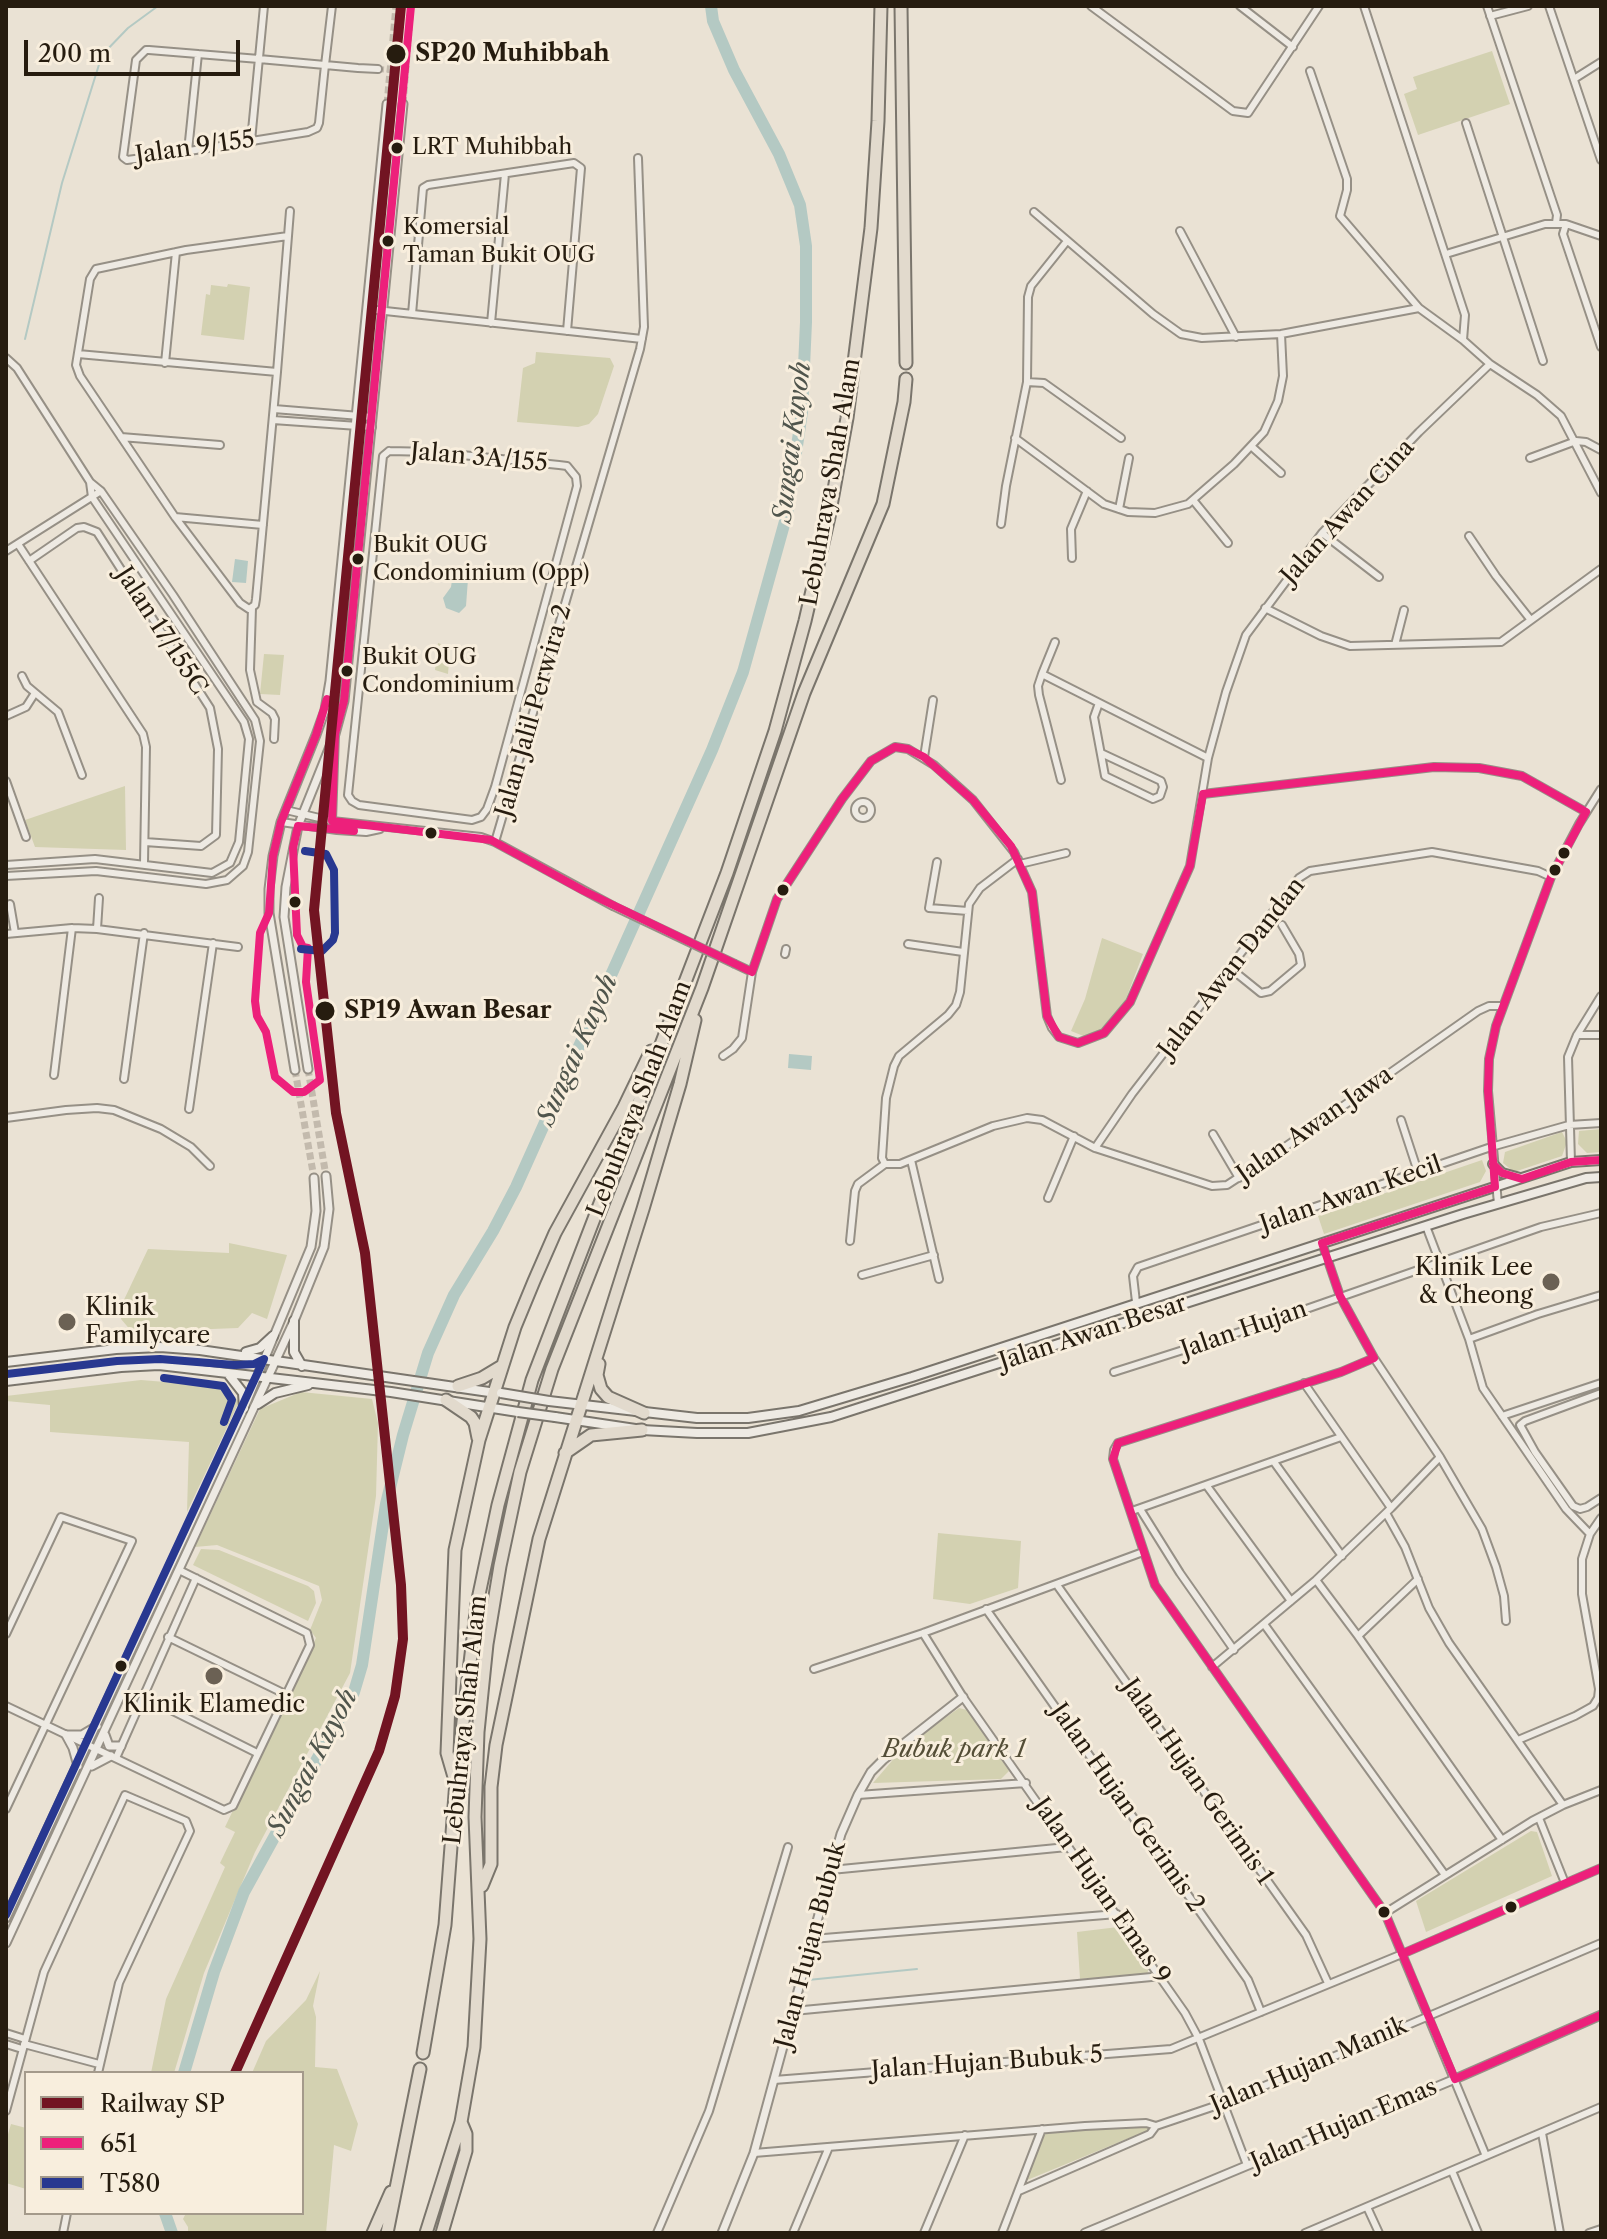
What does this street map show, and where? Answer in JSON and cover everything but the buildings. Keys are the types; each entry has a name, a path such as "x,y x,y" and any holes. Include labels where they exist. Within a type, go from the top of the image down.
{"highway":[{"name":"Lebuhraya Shah Alam","path":"423,2053 445,1925 456,1781 477,1604 498,1505 532,1380 720,894 775,731 829,517 847,418 871,228 881,6"},
{"path":"901,6 906,363"},
{"name":"Lebuhraya Shah Alam","path":"426,2233 444,2183 470,2078 477,2017 479,1892 475,1817 478,1732 497,1582 520,1472 552,1369 702,988 813,670 883,504 906,379"},
{"path":"456,1781 447,1753 455,1550 478,1443 493,1408 502,1366 555,1233 624,1107 685,983"},
{"path":"479,1892 491,1864 491,1787 503,1707 539,1539 680,1084 702,988"},
{"path":"609,1316 598,1383 608,1397 644,1413"},
{"path":"458,1386 482,1378 502,1366"},
{"path":"443,1399 466,1412 475,1423 478,1443"},
{"path":"564,1454 591,1435 642,1430"},
{"path":"387,2233 420,2069"},
{"path":"442,2233 466,2151 466,2134 461,2122"},
{"path":"373,2233 401,2169"},
{"path":"449,2209 450,2233"}],"main road":[{"name":"Jalan Awan Besar","path":"6,1362 160,1347 233,1353 302,1366 644,1413 697,1418 748,1418 799,1411 829,1403 1571,1162 1601,1160"},
{"path":"1493,1164 1507,1175 1522,1179"},
{"name":"Jalan Awan Besar","path":"6,1381 159,1365 391,1392 642,1430 748,1433 831,1417 1426,1226 1586,1178 1601,1177"},
{"path":"294,1321 294,1352 302,1366"},
{"path":"233,1353 252,1352 273,1336"},
{"path":"995,1349 1014,1358"},
{"path":"229,1375 243,1393 244,1408"},
{"path":"258,1404 275,1393 317,1383"}],"street":[{"path":"251,141 264,6"},
{"path":"325,65 332,6"},
{"path":"1091,6 1233,111 1248,113 1319,6"},
{"path":"1240,6 1293,47"},
{"path":"1364,6 1465,315 1463,340"},
{"path":"1487,6 1557,215 1556,223"},
{"path":"1490,16 1528,6"},
{"path":"1562,6 1551,9 1600,155"},
{"name":"Jalan 9/155","path":"325,65 317,128 188,151 127,160 123,157 138,57 149,50 378,69"},
{"path":"188,151 198,54"},
{"path":"1574,79 1601,62"},
{"path":"1310,71 1347,179 1340,216 1419,308 1490,364 1556,410 1576,441 1601,493"},
{"path":"295,1070 269,913 273,856 281,822 325,710 387,104"},
{"path":"308,1069 284,917 289,866 298,826 335,734 344,701 403,104"},
{"path":"1466,123 1543,361"},
{"name":"Jalan Jalil Perwira 2","path":"495,842 642,339 638,158"},
{"path":"412,314 423,188 574,163 581,168 567,331"},
{"path":"491,323 505,174"},
{"path":"274,739 275,719 257,702 250,670 250,609 256,599 290,211"},
{"path":"1034,212 1181,334 1202,338 1281,334 1419,308"},
{"path":"1446,254 1556,223 1601,236"},
{"path":"1566,224 1563,234 1601,347"},
{"path":"1180,231 1236,337"},
{"path":"250,609 240,603 175,517 80,376 76,365 90,279 101,266 288,236"},
{"path":"1001,524 1027,382 1028,297 1031,286 1067,241"},
{"path":"165,363 176,252"},
{"path":"367,309 642,339"},
{"path":"1015,438 1104,504 1128,512 1155,513 1188,504 1264,432 1278,401 1283,376 1281,334"},
{"path":"78,354 277,372"},
{"path":"6,358 17,368 90,482 101,491 258,726 259,762 248,852 243,866 227,880 212,884 96,871 6,876"},
{"name":"Jalan Awan Cina","path":"924,757 973,800 1011,846 1019,862 1032,892 1047,1016 1052,1028 1059,1037 1078,1043 1104,1033 1130,1002 1190,866 1208,758 1246,635 1322,533 1419,432 1490,364"},
{"path":"1027,382 1044,383 1121,438"},
{"path":"274,409 372,417"},
{"path":"273,420 372,427"},
{"path":"121,437 220,445"},
{"path":"1530,458 1576,441 1586,442 1601,450"},
{"path":"1251,446 1281,473"},
{"name":"Jalan 3A/155","path":"389,451 433,452 567,466 576,477 577,486 487,809 481,817 472,820 422,813 359,805 348,795 383,456 389,451"},
{"path":"1119,509 1129,458"},
{"path":"6,865 95,859 212,873 230,863 239,842 248,733 244,722 92,497 90,482"},
{"path":"6,551 101,491"},
{"path":"1072,558 1071,529 1087,491"},
{"path":"1193,500 1228,543"},
{"path":"175,517 263,525"},
{"name":"Jalan 17/155C","path":"29,561 77,528 97,532 210,708 218,749 216,835 201,846 145,842"},
{"path":"1322,533 1379,577"},
{"path":"1469,536 1530,619"},
{"path":"18,544 143,734 146,747 144,863 155,878"},
{"path":"1265,608 1321,636 1350,646 1501,642 1601,569"},
{"path":"1395,645 1404,610"},
{"path":"1055,642 1042,674 1039,695 1061,780"},
{"path":"1042,674 1208,758"},
{"path":"22,676 27,686 58,712 82,775"},
{"path":"6,716 26,707 35,693"},
{"path":"723,1056 742,1038 752,972 777,899 842,799 871,761 895,747 924,757 933,700"},
{"path":"1099,703 1094,717 1105,776 1153,799 1160,796 1161,781 1101,753"},
{"path":"332,821 335,734"},
{"path":"1203,794 1434,767 1479,768 1522,776 1586,812"},
{"path":"6,781 26,837"},
{"path":"1498,1204 1491,1147 1489,1059 1502,1006 1551,877 1601,789"},
{"path":"842,799 856,807"},
{"path":"286,810 332,821 481,837 613,906 752,972"},
{"path":"409,830 411,812"},
{"path":"419,831 422,813"},
{"path":"281,822 366,832 384,828"},
{"name":"Jalan Awan Dandan","path":"1095,1148 1132,1094 1299,878 1310,871 1432,852 1538,871 1551,877"},
{"path":"850,1241 858,1184 888,1165 882,1146 886,1098 894,1066 899,1056 956,1005 969,904 980,888 1019,862 1066,853"},
{"path":"937,862 929,908 968,911"},
{"path":"122,873 144,863"},
{"path":"97,929 99,898"},
{"path":"10,904 15,933"},
{"path":"1230,968 1261,993 1270,991 1301,965 1299,954 1282,925"},
{"path":"54,1075 72,928"},
{"path":"6,934 97,929 238,947"},
{"path":"124,1079 144,933"},
{"path":"189,1109 213,943"},
{"path":"908,944 963,952"},
{"path":"1571,1162 1568,1057 1577,1035 1601,996"},
{"name":"Jalan Awan Jawa","path":"888,1165 911,1160 1012,1120 1042,1120 1095,1148 1212,1186 1227,1185 1469,1017 1489,1006 1502,1006"},
{"path":"1577,1035 1601,1035"},
{"path":"6,1118 66,1110 114,1110 161,1129 191,1147 210,1166"},
{"path":"1401,1120 1418,1172"},
{"name":"Jalan Awan Kecil","path":"1136,1302 1133,1276 1138,1267 1491,1147 1569,1125 1601,1123"},
{"path":"1213,1134 1239,1178"},
{"path":"1048,1198 1074,1136"},
{"path":"911,1160 939,1279"},
{"path":"6,1943 277,1362 324,1247 329,1209 326,1176"},
{"path":"6,1918 264,1360 315,1231 314,1178"},
{"name":"Jalan Hujan","path":"1114,1372 1249,1329 1541,1227 1601,1213"},
{"path":"1426,1226 1469,1339 1483,1388 1566,1509 1590,1534"},
{"path":"1322,1243 1340,1296 1374,1358 1440,1457 1482,1529 1504,1596 1506,1621"},
{"path":"862,1275 934,1255"},
{"path":"1469,1339 1601,1295"},
{"path":"1234,1650 1136,1510 1113,1459 1114,1450 1118,1443 1374,1358"},
{"path":"1304,1383 1389,1511 1429,1608 1449,1643 1563,1805"},
{"path":"1502,1416 1601,1383"},
{"path":"1585,1387 1589,1398"},
{"path":"1522,1422 1601,1393"},
{"path":"1517,1411 1522,1422 1522,1433 1573,1506 1580,1509 1601,1498"},
{"path":"1136,1510 1341,1437"},
{"path":"1212,1667 1316,1580 1389,1511 1440,1457"},
{"path":"1274,1462 1342,1556"},
{"path":"1207,1486 1291,1601"},
{"path":"1136,1510 1143,1552 1155,1585 1385,1913 1486,2156"},
{"path":"6,1634 61,1517 132,1541 6,1809"},
{"path":"1518,1740 1575,1716 1593,1706 1598,1698 1582,1594 1582,1559 1590,1534 1601,1518"},
{"path":"814,1669 923,1633 1143,1552"},
{"path":"6,1706 224,1810 233,1806 310,1645 307,1633 179,1570"},
{"path":"88,1770 94,1763 113,1757 121,1746 196,1578"},
{"path":"1358,1636 1418,1579"},
{"path":"1316,1580 1502,1840"},
{"name":"Jalan Hujan Gerimis 1","path":"1057,1585 1306,1935 1328,1983"},
{"name":"Jalan Hujan Gerimis 2","path":"986,1609 1248,1980 1261,2012"},
{"path":"1264,1624 1445,1875"},
{"name":"Jalan Hujan Emas 9","path":"923,1633 963,1697 1026,1783 1067,1847 1162,1976 1199,2039 1247,2165"},
{"path":"168,1637 285,1694"},
{"path":"143,1696 257,1753"},
{"name":"Jalan Hujan Bubuk","path":"722,2233 754,2153 841,1834 858,1795 871,1772 883,1760 963,1697"},
{"path":"66,1735 82,1735 97,1726"},
{"path":"105,1733 109,1746 121,1746"},
{"path":"66,1735 78,1767"},
{"path":"858,1795 1026,1783"},
{"path":"1385,1913 1539,1818 1601,1790"},
{"path":"6,2111 44,1972 125,1795 186,1821 190,1831 119,1983 98,2071"},
{"path":"1539,1818 1565,1883"},
{"path":"657,2233 709,2111 788,1847"},
{"path":"831,1870 1067,1847"},
{"name":"Jalan Hujan Bubuk 5","path":"774,2080 1171,2049 1601,1868"},
{"path":"812,1939 1117,1914"},
{"name":"Jalan Hujan Manik","path":"1019,2191 1150,2134 1156,2126 1224,2103 1601,1943"},
{"path":"793,2011 1162,1976"},
{"name":"Jalan Hujan Emas","path":"1085,2233 1601,2015"},
{"path":"6,2033 24,2044"},
{"path":"6,2044 24,2044 99,2064"},
{"path":"1305,2233 1601,2107"},
{"path":"754,2153 1042,2129 1146,2123 1156,2126"},
{"path":"1002,2233 1042,2129"},
{"path":"1542,2133 1560,2233"},
{"path":"924,2233 965,2135"},
{"path":"793,2233 829,2147"},
{"path":"1452,2171 1478,2233"},
{"path":"1367,2207 1379,2233"},
{"path":"1589,2233 1601,2229"}],"green space":[{"path":"1492,51 1510,104 1418,135 1404,94 1417,89 1413,77"},
{"path":"228,284 250,287 244,340 201,335 206,294 210,295 211,285 227,287"},
{"path":"536,352 610,358 614,366 598,414 589,424 578,427 517,422 523,368 535,363"},
{"path":"438,643 450,647 448,674 435,670"},
{"path":"264,654 284,655 280,695 260,694"},
{"path":"125,786 126,850 35,847 25,820"},
{"path":"1102,938 1143,954 1124,1004 1100,1032 1086,1037 1071,1031 1085,999"},
{"path":"1601,1129 1601,1152 1587,1153 1578,1144 1579,1131"},
{"path":"1562,1132 1567,1142 1562,1156 1514,1172 1503,1163 1505,1152"},
{"path":"1482,1160 1486,1171 1480,1182 1324,1234 1318,1216"},
{"path":"229,1243 287,1255 267,1319 252,1313 238,1328 132,1332 121,1319 122,1304 148,1249 229,1253"},
{"path":"141,1380 226,1387 239,1402 187,1512 189,1442 50,1432 50,1405 6,1401 6,1396"},
{"path":"301,1392 372,1399 378,1423 376,1496 350,1673 255,1852 204,1973 175,2071 151,2071 166,1999 225,1867 220,1863 235,1832 225,1827 316,1638 310,1630 322,1600 319,1586 217,1545 195,1547 260,1409"},
{"path":"938,1533 1021,1541 1018,1588 970,1604 933,1599"},
{"path":"201,1549 219,1550 308,1586 314,1591 316,1603 308,1621 193,1565"},
{"name":"Bubuk park 1","path":"959,1708 967,1710 1009,1771 1001,1779 873,1783 903,1748"},
{"path":"1531,1831 1537,1832 1552,1876 1426,1932 1416,1901"},
{"path":"1118,1927 1149,1968 1147,1974 1080,1979 1077,1932"},
{"path":"320,1971 313,2006 316,2017 315,2067 337,2069 358,2124 351,2151 334,2145 326,2233 188,2233 183,2219 185,2215 304,2215 304,2071 253,2071 266,2041 306,2000"},
{"path":"1168,2122 1020,2183 1043,2134"},
{"path":"11,2124 24,2127 24,2188 6,2183 6,2141"}],"water":[{"path":"235,559 248,561 246,583 232,582"},
{"path":"459,569 466,571 468,579 466,606 459,613 446,608 443,598 451,587 453,573"},
{"path":"789,1054 812,1056 811,1070 788,1068"}],"waterway":[{"path":"25,339 62,183 102,55 128,28 158,6"},
{"name":"Sungai Kuyoh","path":"185,2071 214,1972 244,1892 354,1692 362,1665 386,1504 428,1353 454,1295 516,1187 712,750 743,672 787,514 802,412 806,322 806,246 800,205 779,154 734,70 713,21 711,6"},
{"path":"808,1980 917,1969"},
{"name":"Sungai Kuyoh","path":"166,2215 172,2233"}],"tunnel":[{"path":"387,104 396,6"},
{"path":"403,104 411,6"},
{"path":"378,69 390,70"},
{"path":"308,1069 326,1176"},
{"path":"295,1070 314,1178"}],"rail line":[{"name":"SP","path":"236,2071 379,1751 395,1696 403,1639 401,1585 365,1253 336,1113 314,910 401,6"}],"transit line":[{"name":"651","path":"411,6 344,701 335,734 332,821 491,840 584,891 752,972 777,899 842,799 871,761 895,747 908,749 924,757 973,800 1011,846 1032,892 1047,1016 1059,1037 1078,1043 1104,1033 1130,1002 1190,866 1203,794 1434,767 1479,768 1522,776 1586,812 1551,877 1496,1026 1489,1059 1488,1091 1495,1187 1322,1243 1340,1296 1374,1358 1341,1372 1118,1443 1113,1459 1155,1585 1385,1913 1455,2079 1601,2015"},
{"name":"651","path":"327,699 281,822 273,856 269,913 260,933 255,1001 257,1016 266,1032 275,1077 293,1092 304,1092 320,1080 306,982 308,948 303,947 297,935 293,848 298,826 354,831"},
{"name":"T580","path":"301,949 322,951 333,940 335,933 334,870 326,854 305,851"},
{"name":"651","path":"1493,1164 1502,1173 1522,1179 1571,1162 1601,1160"},
{"name":"T580","path":"6,1915 264,1359 254,1364 234,1365 160,1359 117,1361 7,1374"},
{"name":"T580","path":"164,1378 223,1386 232,1400 224,1422"},
{"name":"651","path":"1402,1954 1601,1868"}],"place":[{"name":"SP20 Muhibbah","path":"396,54"},
{"name":"LRT Muhibbah","path":"397,148"},
{"name":"Komersial Taman Bukit OUG","path":"388,241"},
{"name":"Bukit OUG Condominium (Opp)","path":"358,559"},
{"name":"Bukit OUG Condominium","path":"347,671"},
{"name":"SP19 Awan Besar","path":"325,1011"},
{"name":"Klinik Lee & Cheong","path":"1551,1282"},
{"name":"Klinik Familycare","path":"67,1322"},
{"name":"Klinik Elamedic","path":"214,1676"}]}
